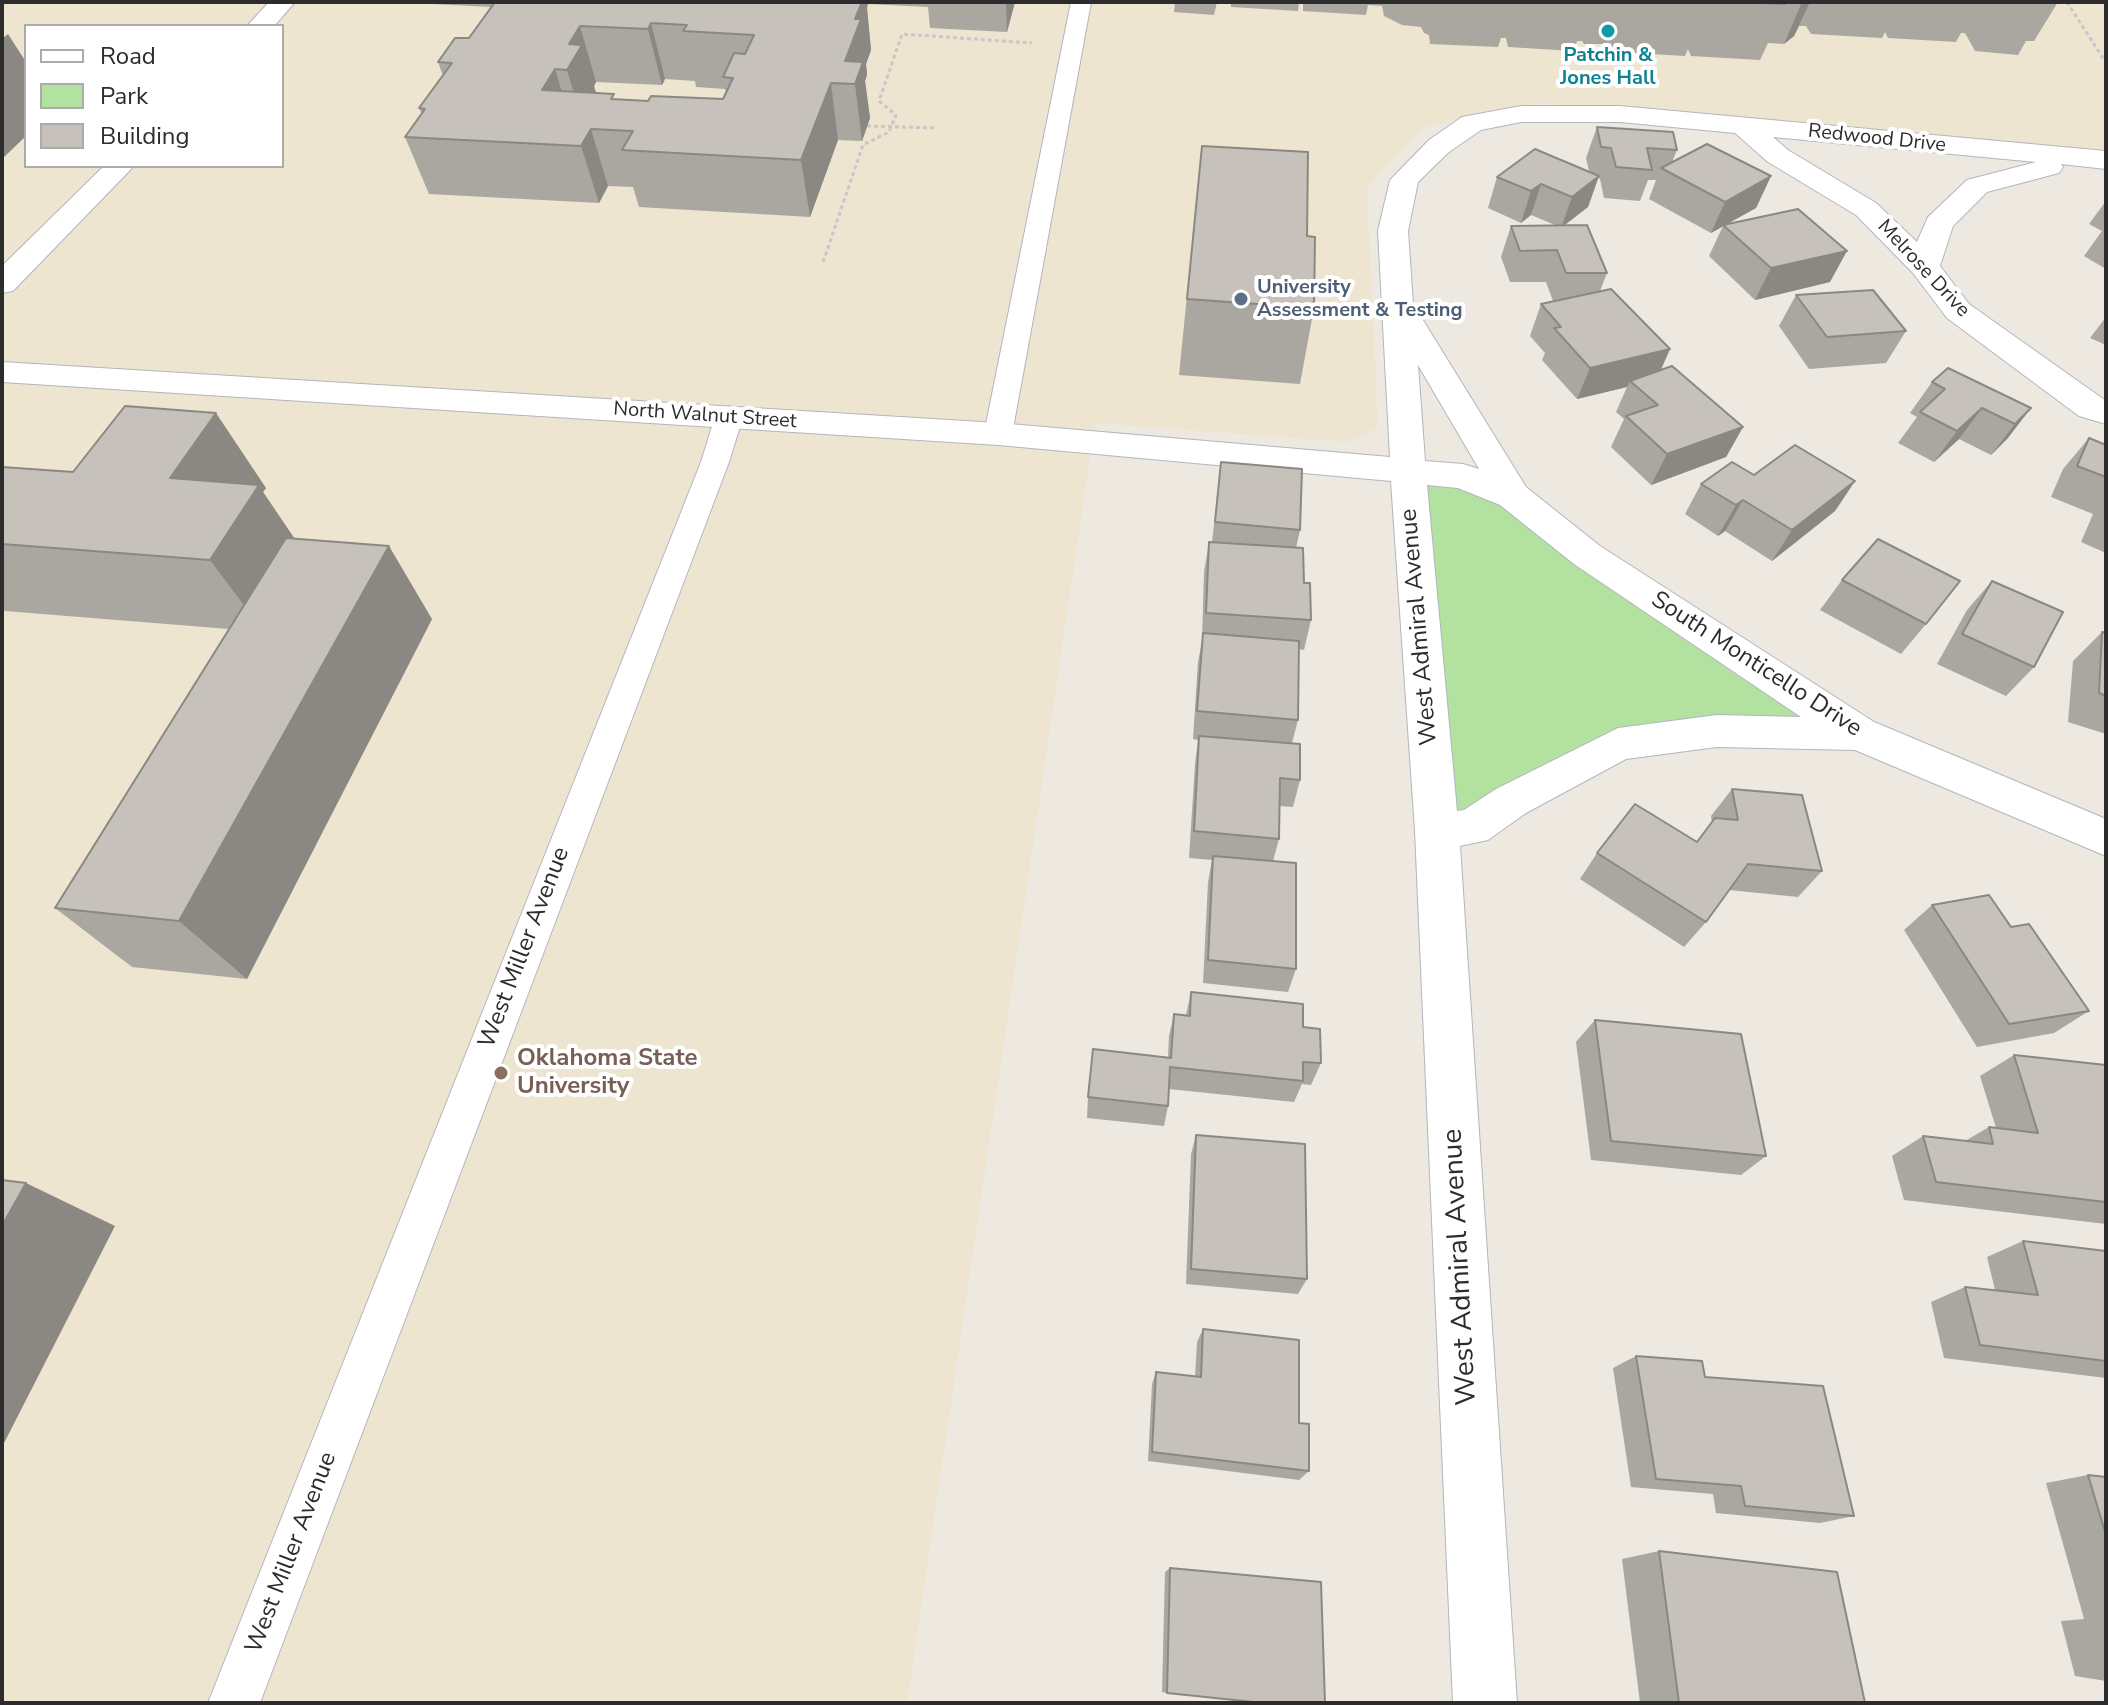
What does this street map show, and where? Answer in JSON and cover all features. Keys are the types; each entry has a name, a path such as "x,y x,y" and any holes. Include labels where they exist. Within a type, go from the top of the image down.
{"street":[{"path":"262,24 283,2"},
{"name":"South Monticello Drive","path":"1649,116 1521,114 1472,123 1439,146 1404,180 1393,231 1408,470 1463,476 1513,496 1587,555 1859,734 2106,838"},
{"name":"Redwood Drive","path":"1649,116 2095,160"},
{"name":"Melrose Drive","path":"1741,124 1778,156 1866,209 1924,266 1958,311 2091,408 2106,413"},
{"path":"1924,266 1939,223 1977,186 2018,173 2095,160"},
{"path":"2,284 118,168"},
{"name":"South Monticello Drive","path":"1398,303 1513,496"},
{"name":"North Walnut Street","path":"2,372 998,434 1408,470"},
{"name":"West Admiral Avenue","path":"1408,470 1437,831 1485,1703"},
{"path":"1437,831 1473,827 1511,801 1618,744 1717,731 1859,734"}],"lane":[{"path":"998,434 1081,2"},
{"name":"West Miller Avenue","path":"234,1703 715,462 729,417"}],"path":[{"path":"2067,2 2106,63"},
{"path":"823,262 863,145 889,132 896,115 879,101 902,34 1073,45"},
{"path":"867,126 935,128"}],"shaded area":[{"name":"Oklahoma State University","path":"2,2 2106,2 2106,152 1539,103 1425,127 1367,187 1378,427 1347,442 1095,423 907,1703 2,1703"}],"green space":[{"path":"1408,470 1463,476 1859,734 1618,744 1437,831"}],"building":[{"path":"495,2 862,2 855,19 861,19 845,61 863,62 855,84 831,83 801,160 622,150 633,131 591,129 581,146 405,137 425,109 419,108 452,63 438,62 455,38 469,38","holes":["651,23 687,25 683,31 754,35 745,54 734,53 723,77 733,78 723,99 651,96 648,101 611,99 614,94 542,90 555,69 567,70 582,45 569,44 580,26 648,29"]},
{"path":"1741,2 1784,2 1785,4"},
{"path":"1597,127 1673,132 1677,150 1647,148 1652,170 1616,167 1611,148 1601,147"},
{"path":"1707,144 1771,176 1725,202 1661,168"},
{"path":"1202,146 1308,152 1307,236 1315,237 1314,308 1187,299"},
{"path":"1535,149 1599,176 1572,197 1541,184 1531,191 1497,177"},
{"path":"1798,209 1847,251 1771,268 1723,225"},
{"path":"1587,225 1607,273 1566,273 1557,250 1520,251 1511,226"},
{"path":"1611,289 1670,349 1590,368 1554,328 1561,327 1541,304"},
{"path":"1873,290 1906,331 1827,337 1796,295"},
{"path":"1672,366 1743,427 1667,454 1626,416 1658,405 1630,381"},
{"path":"1948,368 2031,408 2015,424 1982,408 1957,431 1920,412 1945,389 1932,382"},
{"path":"125,406 216,413 170,478 259,485 210,560 2,544 2,467 73,472"},
{"path":"2089,438 2106,445 2106,477 2077,466"},
{"path":"1795,445 1855,481 1792,530 1743,500 1736,505 1701,484 1732,462 1754,475"},
{"path":"1221,462 1302,469 1300,530 1215,522"},
{"path":"286,538 389,546 179,921 55,908"},
{"path":"1878,539 1960,581 1926,624 1842,580"},
{"path":"1209,542 1303,548 1304,583 1310,583 1311,620 1206,613"},
{"path":"1992,581 2063,612 2034,667 1962,634"},
{"path":"2102,632 2106,633 2106,696 2099,693"},
{"path":"1203,633 1299,641 1298,720 1197,711"},
{"path":"1199,736 1300,744 1300,780 1280,778 1279,839 1194,831"},
{"path":"1732,789 1802,795 1822,871 1748,864 1706,922 1597,853 1635,804 1697,842 1715,818 1738,820"},
{"path":"1213,856 1296,863 1296,969 1208,960"},
{"path":"1989,895 2011,927 2029,924 2089,1011 2009,1024 1932,905"},
{"path":"1191,992 1303,1004 1303,1027 1320,1029 1321,1063 1303,1062 1303,1081 1170,1067 1168,1106 1088,1097 1093,1049 1171,1058 1174,1014 1190,1016"},
{"path":"1595,1020 1741,1034 1766,1156 1611,1141"},
{"path":"2014,1055 2106,1065 2106,1202 1936,1182 1923,1136 1993,1144 1989,1127 2038,1133"},
{"path":"1196,1135 1305,1144 1307,1279 1191,1269"},
{"path":"2,1180 26,1183 2,1226"},
{"path":"2023,1241 2106,1251 2106,1361 1980,1345 1965,1287 2038,1295"},
{"path":"1203,1329 1299,1340 1299,1423 1309,1424 1309,1471 1152,1452 1156,1372 1201,1377"},
{"path":"1636,1356 1702,1361 1705,1377 1823,1386 1854,1516 1745,1506 1741,1486 1656,1479"},
{"path":"2088,1475 2106,1477 2106,1535"},
{"path":"1659,1551 1837,1572 1865,1703 1679,1703"},
{"path":"1170,1568 1321,1582 1325,1703 1263,1703 1167,1693"}],"place":[{"name":"Patchin & Jones Hall","path":"1608,31"},
{"name":"University Assessment & Testing","path":"1241,299"},
{"name":"Oklahoma State University","path":"501,1073"}]}
